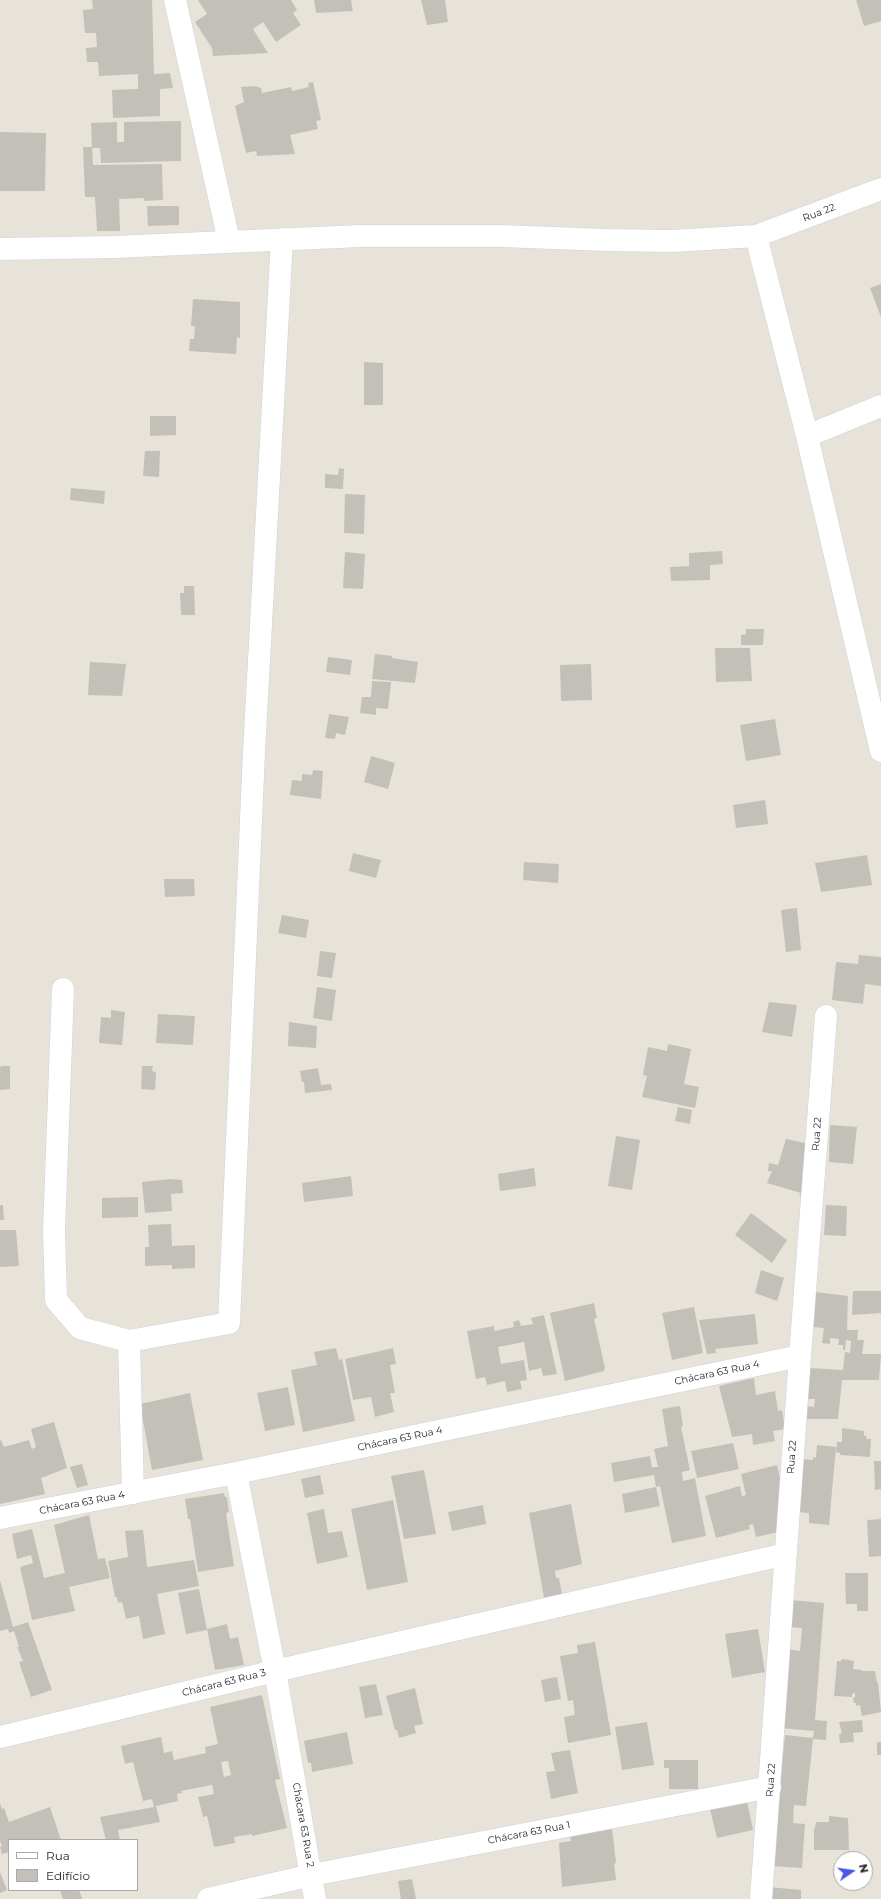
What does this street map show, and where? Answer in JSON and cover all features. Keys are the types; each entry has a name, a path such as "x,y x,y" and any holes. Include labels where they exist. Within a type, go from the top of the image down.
{"street":[{"path":"175,0 230,241"},
{"name":"Rua 22","path":"0,249 361,236 501,236 606,240 672,240 756,236 881,190"},
{"path":"756,236 807,436 881,751"},
{"path":"63,989 54,1231 56,1300 80,1328 129,1341 229,1323 254,760 282,239"},
{"path":"807,436 881,406"},
{"name":"Rua 22","path":"761,1899 826,1016"},
{"path":"129,1341 133,1493"},
{"name":"Chácara 63 Rua 4","path":"0,1518 236,1473 800,1356"},
{"name":"Chácara 63 Rua 3","path":"0,1737 275,1671 236,1473"},
{"path":"275,1671 786,1554"},
{"name":"Chácara 63 Rua 2","path":"208,1899 312,1875 275,1671"},
{"name":"Chácara 63 Rua 1","path":"312,1875 770,1787"},
{"path":"312,1875 315,1899"}],"building":[{"path":"92,0 152,0 154,74 170,73 173,88 160,89 160,116 113,118 112,90 138,89 138,74 99,76 98,62 87,62 86,48 97,47 96,33 85,33 84,24 83,10 93,9"},
{"path":"198,0 291,0 297,10 293,13 301,25 276,42 263,22 253,29 268,53 213,56 212,48 195,22 207,14"},
{"path":"314,0 351,0 353,11 316,13"},
{"path":"421,0 445,0 448,22 427,25"},
{"path":"856,0 881,0 881,21 864,26"},
{"path":"313,82 321,120 316,121 318,129 290,135 295,154 257,156 256,151 246,153 235,106 244,102 241,87 255,86 261,88 262,93 291,87 292,91 309,87 308,83"},
{"path":"181,121 181,161 101,163 100,148 92,148 91,123 117,122 117,142 124,142 124,122"},
{"path":"0,132 46,133 45,191 0,191"},
{"path":"83,147 92,147 93,165 162,164 163,200 144,201 144,198 119,199 120,231 97,231 95,197 85,197"},
{"path":"147,206 179,206 179,225 148,226"},
{"path":"881,284 881,317 870,288"},
{"path":"193,299 240,302 240,338 237,337 236,354 189,351 190,339 194,339 195,326 191,326"},
{"path":"364,362 383,363 383,405 364,405"},
{"path":"150,416 176,416 176,435 150,436"},
{"path":"145,451 160,451 159,477 143,476"},
{"path":"339,468 344,469 343,489 325,488 325,474 338,475"},
{"path":"71,488 105,491 104,504 70,500"},
{"path":"345,494 365,495 364,534 344,533"},
{"path":"722,551 723,564 710,565 710,580 671,581 670,567 689,566 689,553"},
{"path":"345,552 365,554 363,589 343,588"},
{"path":"184,586 194,586 195,615 181,615 180,593 184,593"},
{"path":"746,629 764,629 763,645 741,645 741,635 746,634"},
{"path":"715,648 750,648 752,681 716,682"},
{"path":"375,654 418,662 415,683 372,679"},
{"path":"328,657 352,660 350,675 326,672"},
{"path":"90,662 126,664 122,696 88,695"},
{"path":"591,664 592,700 561,701 560,665"},
{"path":"372,681 391,682 388,709 376,708 376,715 360,713 362,697 371,697"},
{"path":"329,714 349,717 345,735 336,733 335,739 325,738"},
{"path":"775,719 781,755 746,761 740,725"},
{"path":"371,756 395,763 388,789 364,782"},
{"path":"313,770 323,771 321,799 290,795 292,780 302,781 302,774 312,775"},
{"path":"765,800 768,824 736,828 733,805"},
{"path":"353,853 381,860 376,878 349,871"},
{"path":"867,855 872,885 821,892 815,863"},
{"path":"524,862 559,864 558,883 523,880"},
{"path":"164,879 194,879 195,896 165,897"},
{"path":"797,908 801,950 786,952 781,910"},
{"path":"282,915 309,920 306,938 278,933"},
{"path":"320,951 336,953 332,978 317,976"},
{"path":"859,955 881,957 881,986 865,984 863,1004 832,1000 836,962 858,964"},
{"path":"317,987 336,990 332,1021 313,1018"},
{"path":"769,1002 797,1005 792,1037 762,1032"},
{"path":"111,1010 125,1012 122,1045 99,1043 101,1017 111,1018"},
{"path":"158,1014 195,1016 193,1045 156,1043"},
{"path":"289,1022 317,1026 316,1048 288,1046"},
{"path":"668,1044 691,1049 684,1084 699,1087 695,1108 642,1097 647,1076 643,1075 648,1047 667,1051"},
{"path":"10,1066 10,1089 0,1090 0,1067"},
{"path":"142,1066 153,1066 152,1071 156,1072 155,1090 141,1089"},
{"path":"318,1068 321,1085 331,1084 332,1090 305,1093 304,1082 302,1082 300,1071"},
{"path":"678,1107 692,1110 690,1124 675,1121"},
{"path":"830,1125 857,1127 853,1164 829,1162"},
{"path":"616,1136 640,1140 632,1190 608,1186"},
{"path":"786,1139 810,1144 809,1199 799,1196 801,1193 767,1183 772,1171 768,1171 769,1163 778,1165"},
{"path":"534,1168 536,1186 500,1191 498,1174"},
{"path":"351,1176 353,1196 304,1202 302,1183"},
{"path":"170,1179 182,1180 183,1193 171,1194 172,1211 145,1213 142,1182"},
{"path":"138,1197 138,1217 102,1218 102,1198"},
{"path":"0,1205 3,1205 4,1220 0,1220"},
{"path":"826,1205 847,1206 846,1236 824,1235"},
{"path":"751,1213 787,1240 772,1263 735,1235"},
{"path":"171,1224 172,1246 195,1245 195,1268 172,1269 172,1265 145,1266 145,1247 149,1247 148,1225"},
{"path":"0,1230 16,1230 19,1266 0,1267"},
{"path":"761,1270 784,1278 777,1301 755,1293"},
{"path":"853,1291 881,1291 881,1313 852,1315"},
{"path":"816,1292 848,1296 847,1330 858,1330 857,1340 864,1340 862,1354 881,1354 879,1380 842,1380 838,1419 806,1419 807,1406 814,1407 815,1399 807,1399 810,1368 843,1370 845,1352 850,1353 851,1341 846,1340 845,1350 843,1350 843,1345 838,1345 839,1339 830,1338 830,1344 822,1343 824,1328 813,1327"},
{"path":"594,1303 597,1318 594,1319 605,1368 604,1371 565,1381 550,1313"},
{"path":"694,1307 703,1353 672,1360 662,1313"},
{"path":"755,1314 758,1344 715,1349 716,1353 707,1354 699,1320"},
{"path":"544,1315 557,1374 543,1376 541,1368 529,1371 524,1342 498,1347 501,1364 524,1360 527,1380 520,1381 522,1389 507,1392 505,1381 487,1385 485,1377 476,1379 467,1331 494,1326 494,1331 514,1327 513,1322 519,1320 521,1326 533,1324 531,1318"},
{"path":"336,1348 339,1360 342,1359 355,1421 303,1432 291,1370 317,1365 314,1352"},
{"path":"393,1348 396,1364 390,1365 395,1393 390,1393 394,1412 375,1417 371,1397 353,1400 345,1359"},
{"path":"754,1378 756,1395 775,1391 778,1411 782,1410 785,1429 773,1431 775,1441 753,1445 752,1434 732,1437 719,1386"},
{"path":"288,1387 295,1425 265,1431 257,1393"},
{"path":"190,1393 203,1460 152,1470 140,1404"},
{"path":"680,1406 683,1426 681,1427 690,1470 682,1472 683,1481 695,1478 706,1536 672,1543 660,1486 656,1487 654,1475 614,1482 611,1463 650,1456 652,1467 658,1467 654,1449 668,1446 662,1409"},
{"path":"54,1422 67,1468 41,1478 45,1494 0,1504 0,1441 1,1440 4,1447 29,1440 32,1449 36,1447 31,1429"},
{"path":"842,1428 864,1431 864,1436 867,1436 866,1439 871,1439 870,1457 840,1455 840,1453 836,1452 837,1442 842,1442"},
{"path":"733,1443 739,1469 697,1478 691,1451"},
{"path":"817,1445 836,1447 829,1525 809,1523 809,1513 797,1512 802,1459 813,1460 813,1457 816,1458"},
{"path":"874,1461 881,1461 881,1489 875,1490"},
{"path":"82,1464 88,1485 77,1488 70,1467"},
{"path":"777,1465 782,1486 783,1531 756,1537 753,1524 749,1525 750,1529 716,1538 705,1496 740,1486 742,1496 746,1495 741,1474"},
{"path":"424,1470 436,1534 404,1539 391,1476"},
{"path":"320,1475 324,1494 305,1498 301,1479"},
{"path":"656,1487 660,1506 625,1513 622,1494"},
{"path":"224,1493 225,1497 227,1497 229,1512 226,1513 234,1566 198,1572 190,1519 188,1519 185,1499"},
{"path":"393,1500 408,1582 367,1590 351,1509"},
{"path":"571,1504 582,1564 555,1571 556,1578 559,1578 563,1599 545,1603 529,1513"},
{"path":"483,1505 486,1524 452,1531 448,1512"},
{"path":"324,1509 328,1533 342,1531 348,1557 317,1564 307,1513"},
{"path":"89,1515 98,1559 105,1558 110,1578 69,1587 75,1611 32,1620 20,1567 33,1563 31,1555 17,1559 12,1534 32,1529 44,1578 65,1573 54,1525"},
{"path":"881,1519 881,1556 869,1557 867,1520"},
{"path":"143,1530 147,1567 194,1560 199,1586 157,1594 165,1634 143,1639 139,1616 126,1619 122,1602 118,1603 117,1597 115,1597 108,1561 128,1557 125,1531"},
{"path":"845,1573 868,1573 868,1611 857,1611 857,1604 846,1604"},
{"path":"0,1580 13,1627 28,1622 52,1690 31,1697 19,1662 23,1661 17,1647 19,1647 14,1631 9,1633 8,1629 0,1631"},
{"path":"199,1589 207,1630 186,1634 178,1593"},
{"path":"791,1600 824,1603 815,1720 827,1721 826,1740 813,1739 806,1806 794,1805 793,1823 805,1824 802,1868 772,1866 785,1735 813,1738 814,1731 780,1728 787,1649 800,1651 802,1628 789,1627"},
{"path":"227,1624 230,1639 238,1637 244,1665 215,1670 207,1629"},
{"path":"758,1629 765,1672 732,1678 725,1634"},
{"path":"595,1642 611,1735 568,1743 564,1717 575,1715 573,1700 568,1701 560,1656 578,1653 577,1645"},
{"path":"842,1659 854,1661 853,1669 875,1671 878,1683 881,1712 862,1716 860,1705 856,1706 856,1703 854,1703 853,1698 855,1697 855,1693 852,1694 852,1697 834,1696 837,1661 841,1661"},
{"path":"557,1677 561,1699 545,1702 541,1680"},
{"path":"376,1684 383,1715 365,1718 359,1687"},
{"path":"415,1688 423,1724 414,1726 416,1733 399,1738 397,1730 395,1730 386,1696"},
{"path":"262,1695 280,1779 275,1780 287,1828 252,1836 252,1834 234,1837 235,1843 214,1847 207,1816 203,1817 198,1797 214,1794 212,1785 181,1791 182,1793 177,1794 178,1801 156,1806 160,1822 118,1830 120,1839 106,1839 100,1817 154,1807 152,1799 143,1801 133,1762 125,1764 121,1746 161,1737 164,1753 172,1751 174,1760 206,1753 205,1747 218,1744 210,1707","holes":["228,1761 231,1775 224,1777 221,1762"]},
{"path":"862,1720 863,1732 853,1733 854,1742 840,1743 839,1734 842,1733 839,1722"},
{"path":"647,1722 654,1765 622,1770 615,1727"},
{"path":"347,1732 353,1764 312,1772 311,1763 308,1763 304,1741"},
{"path":"877,1742 881,1742 881,1755 877,1755"},
{"path":"570,1750 578,1793 551,1799 546,1772 555,1771 551,1753"},
{"path":"664,1760 698,1760 698,1789 669,1789 669,1768 664,1768"},
{"path":"747,1801 753,1830 717,1838 710,1809"},
{"path":"0,1803 2,1809 4,1808 9,1822 50,1807 61,1839 8,1839 8,1852 2,1854 0,1847 2,1846 0,1841"},
{"path":"829,1816 848,1818 849,1850 814,1850 814,1828 816,1822 829,1822"},
{"path":"612,1828 616,1863 614,1864 616,1880 562,1887 559,1843 571,1841 570,1834"},
{"path":"0,1872 7,1890 0,1893"},
{"path":"412,1879 416,1899 401,1899 398,1881"},
{"path":"769,1887 801,1890 801,1899 768,1899"},
{"path":"60,1891 79,1891 82,1899 63,1899"}]}
